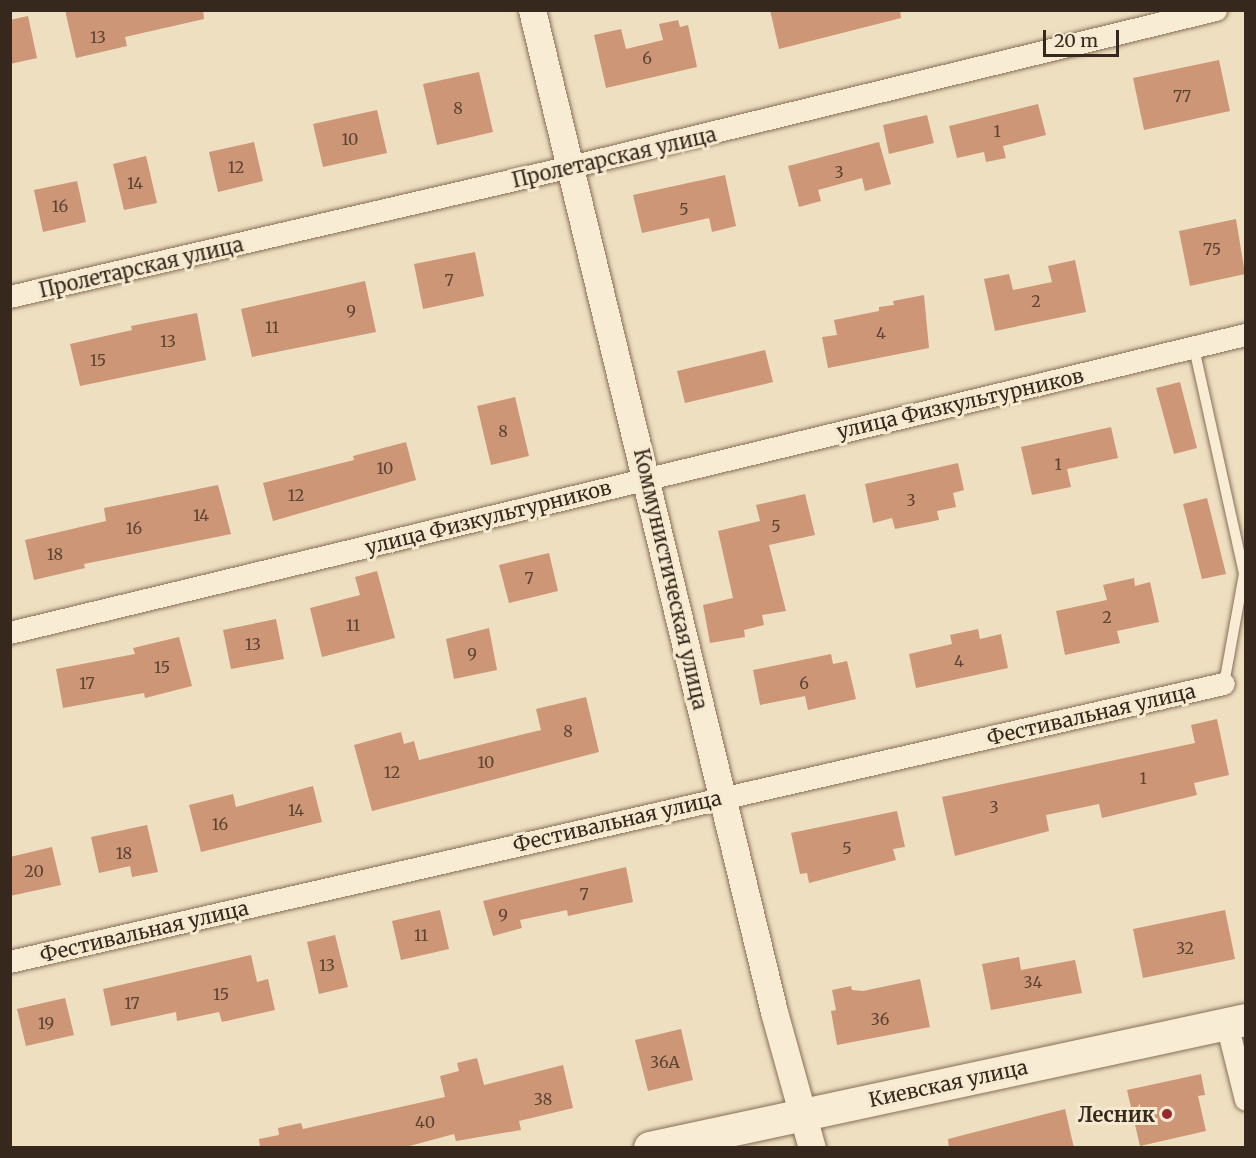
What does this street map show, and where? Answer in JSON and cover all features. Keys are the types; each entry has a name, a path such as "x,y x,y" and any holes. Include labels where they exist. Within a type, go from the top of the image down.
{"main road":[{"name":"Киевская улица","path":"650,1148 802,1113 1236,1022"}],"street":[{"name":"Коммунистическая улица","path":"532,10 648,478 723,796 812,1148"},
{"name":"Пролетарская улица","path":"10,297 571,167 1216,10"},
{"name":"улица Физкультурников","path":"10,633 1245,335"},
{"name":"Фестивальная улица","path":"10,962 723,796 1224,684"},
{"path":"1236,1022 1245,1100"}],"lane":[{"path":"1194,348 1245,574 1224,684"}],"building":[{"path":"65,10 203,10 204,19 125,37 127,46 76,58"},
{"path":"770,10 900,10 901,18 779,49"},
{"path":"28,16 37,58 10,64 10,20"},
{"path":"678,20 680,27 688,25 697,67 606,88 594,35 621,29 626,49 663,40 659,24"},
{"path":"1219,60 1230,111 1144,130 1133,78"},
{"path":"479,72 493,132 437,145 423,84"},
{"path":"1038,104 1046,135 1003,146 1006,158 986,162 984,152 957,158 949,126"},
{"path":"377,110 387,153 323,167 313,124"},
{"path":"927,115 934,143 889,154 883,125"},
{"path":"254,142 263,181 218,192 209,152"},
{"path":"879,142 891,184 865,191 862,178 818,190 821,201 799,207 788,166"},
{"path":"146,156 157,203 124,210 113,164"},
{"path":"725,175 736,226 712,232 709,218 642,233 633,195"},
{"path":"77,181 86,222 43,232 34,190"},
{"path":"1236,219 1245,274 1190,286 1179,231"},
{"path":"475,252 484,296 423,309 414,264"},
{"path":"1075,260 1086,312 995,331 984,279 1009,274 1013,290 1052,282 1048,266"},
{"path":"365,281 376,332 252,357 241,309"},
{"path":"924,295 929,348 828,368 822,337 837,335 834,320 879,311 879,307 894,305 893,301"},
{"path":"197,313 206,360 80,386 70,344 132,330 131,326"},
{"path":"765,350 773,382 685,403 677,371"},
{"path":"1180,382 1197,448 1174,454 1156,388"},
{"path":"515,397 529,456 491,465 477,406"},
{"path":"1111,427 1118,458 1067,469 1071,487 1032,495 1021,447"},
{"path":"406,442 416,480 273,521 263,483 354,460 353,456"},
{"path":"958,463 964,490 953,493 956,507 937,511 939,520 895,529 892,518 873,523 865,484"},
{"path":"218,485 231,534 84,564 85,568 34,580 25,540 106,521 104,508"},
{"path":"805,494 815,535 769,545 786,611 762,615 764,625 744,630 745,637 710,643 703,605 733,598 718,531 760,521 756,505"},
{"path":"1207,498 1226,574 1202,579 1183,504"},
{"path":"549,553 558,591 509,603 499,565"},
{"path":"377,571 395,638 322,657 310,608 360,595 355,577"},
{"path":"1134,578 1135,586 1150,582 1159,622 1117,631 1120,643 1065,655 1056,611 1107,600 1103,585"},
{"path":"276,619 284,659 231,669 223,630"},
{"path":"489,628 497,670 454,679 446,639"},
{"path":"978,629 980,639 1001,634 1008,668 916,688 909,654 952,644 950,635"},
{"path":"179,637 192,686 145,698 144,693 63,708 56,669 135,654 133,648"},
{"path":"831,654 833,664 847,661 856,699 808,710 805,696 760,705 753,670"},
{"path":"586,697 599,752 372,811 354,745 401,732 404,744 414,741 419,760 541,730 536,709"},
{"path":"1217,719 1229,775 1194,783 1197,795 1102,818 1099,804 1046,815 1049,831 955,856 942,797 1195,743 1191,725"},
{"path":"313,786 322,822 201,852 189,805 233,794 236,807"},
{"path":"897,811 905,847 893,849 896,860 809,883 807,873 800,874 791,833"},
{"path":"147,825 158,872 132,877 130,866 99,873 91,837"},
{"path":"52,847 61,885 10,896 10,857"},
{"path":"626,867 633,902 568,916 567,910 520,920 522,928 493,936 483,901"},
{"path":"440,910 449,949 401,960 392,921"},
{"path":"1225,910 1235,959 1143,978 1133,929"},
{"path":"335,935 348,987 319,994 307,942"},
{"path":"251,955 257,982 268,979 275,1010 222,1022 219,1012 177,1021 176,1012 111,1026 103,989"},
{"path":"1019,957 1021,970 1075,960 1082,993 991,1010 982,964"},
{"path":"920,979 930,1027 837,1045 831,1011 836,1010 832,990 851,986 852,990 863,991"},
{"path":"65,998 74,1035 26,1046 17,1009"},
{"path":"681,1029 693,1080 648,1091 635,1040"},
{"path":"477,1058 484,1085 563,1065 573,1108 519,1121 521,1130 456,1141 454,1134 402,1148 260,1148 259,1139 279,1135 278,1128 301,1123 303,1129 445,1097 440,1076 459,1071 457,1063"},
{"name":"Лесник","path":"1201,1074 1205,1095 1198,1096 1206,1131 1140,1146 1127,1090"},
{"path":"1065,1109 1074,1148 949,1148 948,1139"}],"place":[{"name":"Лесник","path":"1167,1114"}]}
